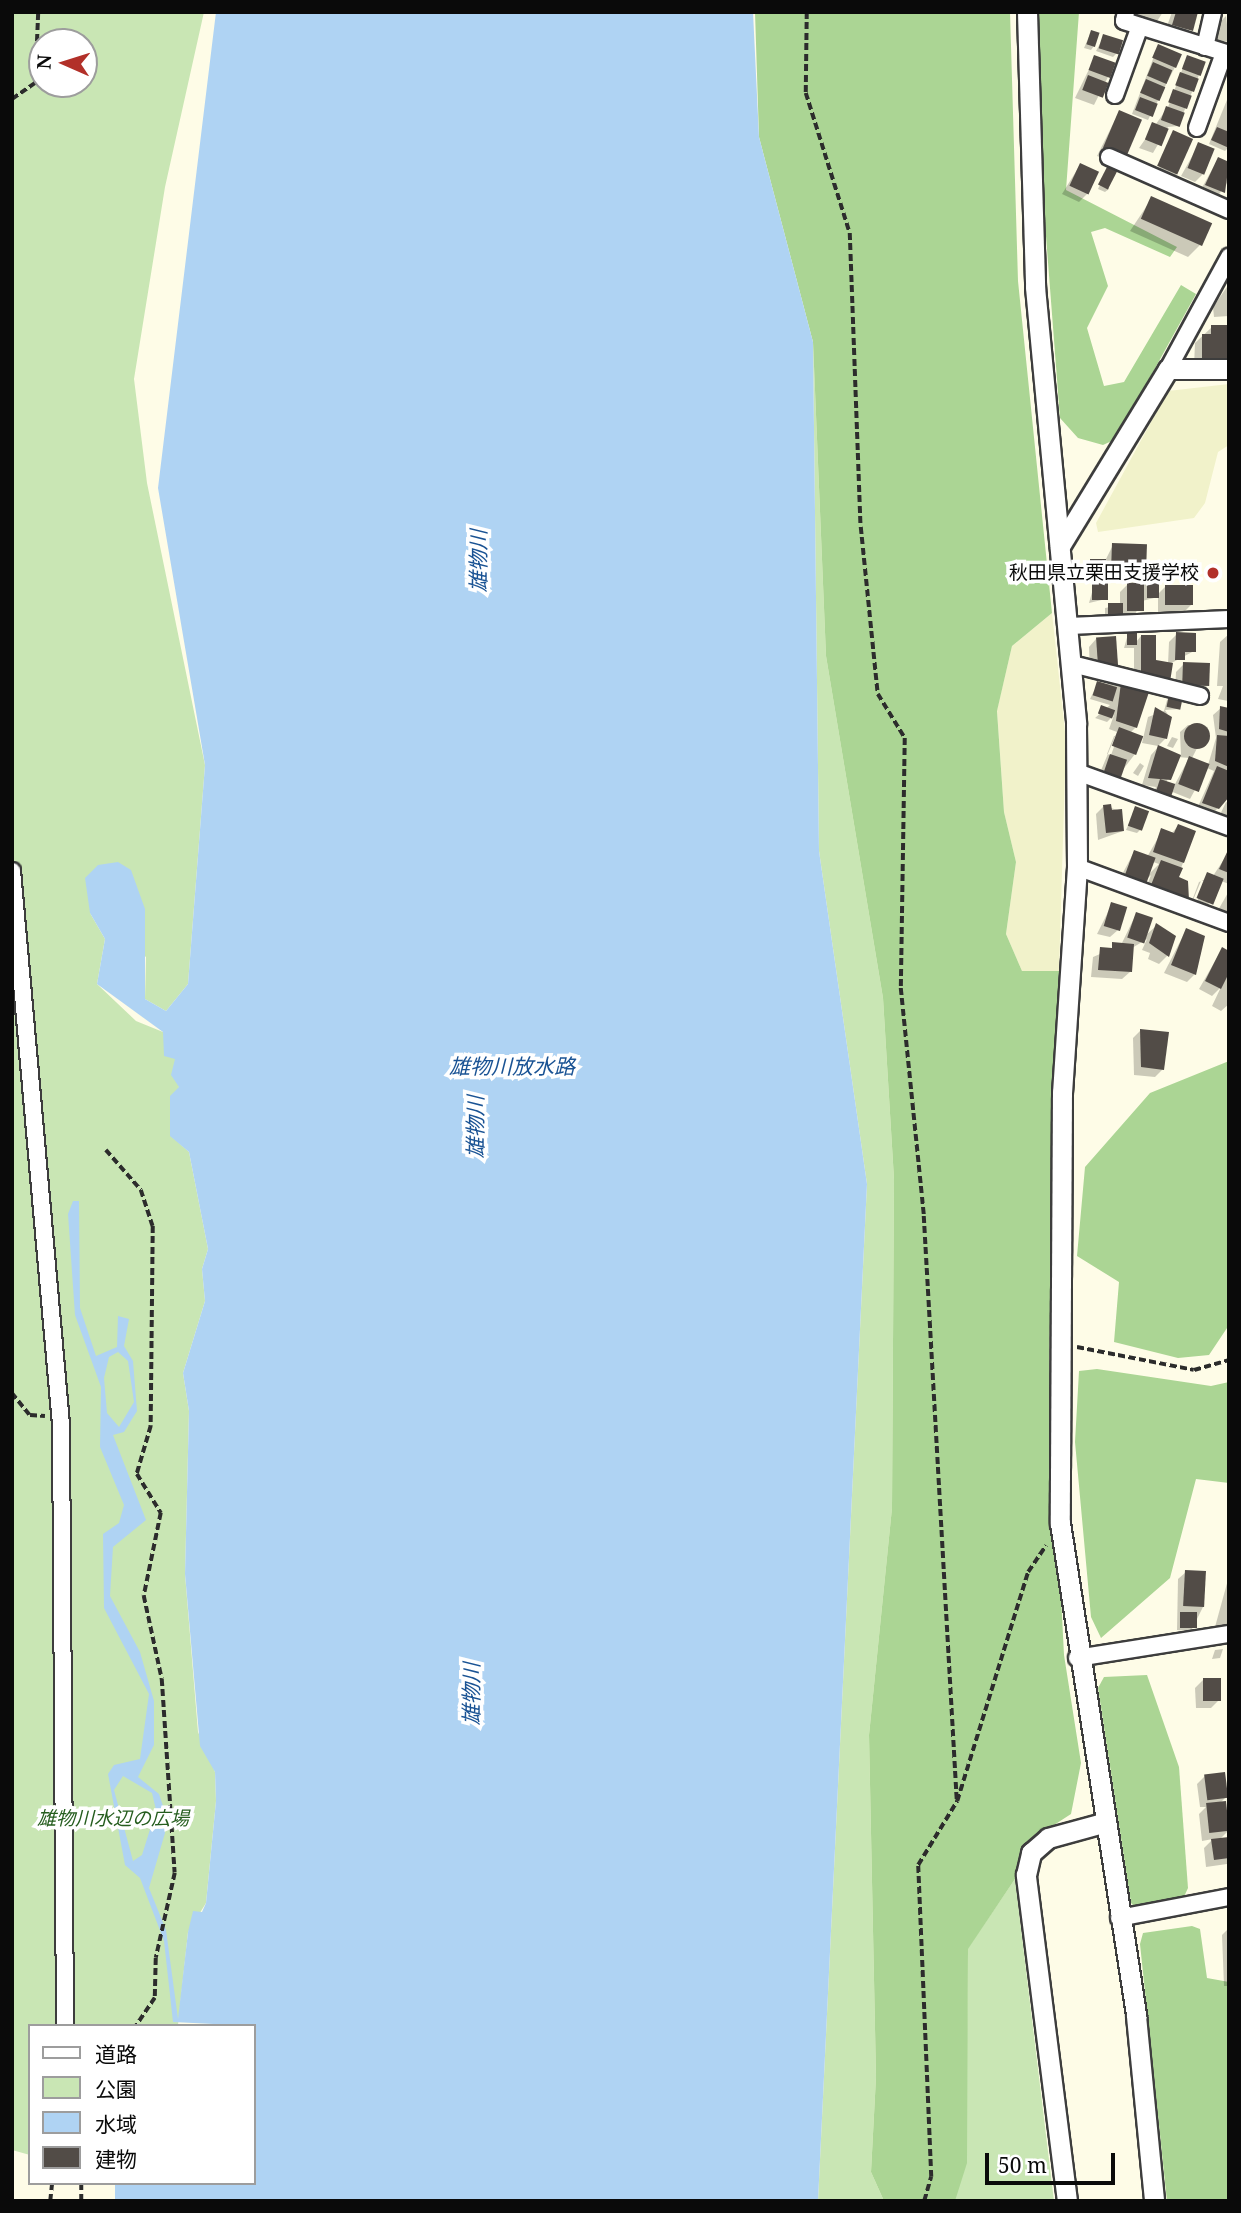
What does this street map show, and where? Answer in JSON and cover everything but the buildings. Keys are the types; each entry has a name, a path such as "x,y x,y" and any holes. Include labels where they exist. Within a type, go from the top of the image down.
{"street":[{"path":"1027,12 1035,288 1069,626 1077,772 1077,867 1062,1092 1060,1522 1077,1658 1136,2016 1153,2201"},
{"path":"1126,12 1124,21 1226,53 1197,128"},
{"path":"1205,47 1213,12"},
{"path":"1115,95 1140,26"},
{"path":"1109,158 1229,210"},
{"path":"1060,546 1168,369 1229,257"},
{"path":"1168,369 1229,369"},
{"path":"1069,626 1229,619"},
{"path":"1072,664 1200,696"},
{"path":"1077,772 1229,827"},
{"path":"1077,867 1229,923"},
{"path":"12,872 61,1418 65,2024"},
{"path":"1077,1658 1229,1634"},
{"path":"1068,2198 1026,1875 1031,1853 1048,1838 1106,1822"},
{"path":"1119,1918 1229,1897"}],"path":[{"path":"12,99 36,83 38,12"},
{"path":"807,12 806,93 850,233 861,527 878,694 905,738 901,988 924,1216 957,1801"},
{"path":"106,1150 141,1190 153,1226 151,1426 137,1474 161,1513 144,1595 162,1679 175,1873 158,1945 155,1998 137,2024"},
{"path":"1060,1345 1194,1370 1229,1360"},
{"path":"12,1392 30,1415 61,1418"},
{"path":"923,2201 931,2177 918,1865 957,1801 1028,1572 1060,1522"}],"green space":[{"name":"雄物川水辺の広場","path":"12,12 204,12 165,187 134,379 147,483 205,765 188,984 166,1011 145,999 146,957 90,913 105,939 97,984 136,1021 163,1032 176,1059 179,1087 170,1135 189,1152 208,1249 202,1269 205,1301 183,1373 189,1411 185,1574 198,1732 215,1772 216,1801 206,1903 188,1932 178,2024 28,2024 28,2154 12,2150"},
{"path":"755,12 1010,12 1018,281 1052,613 1012,646 997,711 1004,812 1016,862 1006,934 1022,971 1059,971 1049,1361 1064,1655 1081,1763 1071,1814 1023,1845 1015,1879 968,1949 967,2163 955,2201 884,2201 871,2172 876,2077 869,1735 892,1508 894,1179 883,998 826,656 813,342 759,137"},
{"path":"1038,12 1079,12 1066,190 1177,247 1170,257 1105,228 1091,232 1108,286 1087,328 1104,386 1124,382 1181,285 1196,294 1116,439 1103,445 1078,438 1060,418 1044,210"},
{"path":"813,342 826,656 883,998 894,1179 892,1508 869,1735 876,2077 871,2172 884,2201 818,2201 867,1184 819,851"},
{"path":"1229,384 1229,445 1218,452 1205,503 1194,518 1098,532 1096,523 1168,391"},
{"path":"1052,613 1066,741 1059,971 1022,971 1006,934 1016,862 1004,812 997,710 1012,646"},
{"path":"1229,1061 1229,1325 1209,1355 1178,1358 1114,1342 1119,1282 1077,1256 1085,1167 1150,1093"},
{"path":"1097,1369 1211,1386 1229,1382 1229,1483 1196,1479 1170,1578 1101,1638 1091,1617 1075,1442 1079,1371"},
{"path":"1147,1675 1179,1767 1188,1888 1182,1901 1139,1911 1131,1903 1098,1688 1104,1677"},
{"path":"1015,1879 1054,2201 955,2201 966,2106 968,1948"},
{"path":"1192,1926 1200,1929 1207,1978 1229,1982 1229,2201 1167,2201 1140,1944 1143,1933"}],"water":[{"name":"雄物川放水路","path":"216,12 753,12 759,137 813,342 819,851 867,1184 818,2201 115,2201 115,2185 256,2185 256,2024 173,2022 164,1941 140,1878 125,1865 108,1774 114,1765 140,1759 149,1694 104,1608 103,1534 119,1523 124,1505 100,1447 101,1387 75,1315 68,1214 73,1201 79,1201 80,1308 96,1356 117,1347 118,1316 129,1319 124,1346 133,1361 137,1411 124,1432 113,1435 146,1520 113,1547 110,1596 140,1652 154,1701 154,1745 138,1777 159,1794 164,1809 165,1833 149,1888 166,1930 178,2019 193,1911 202,1912 206,1903 216,1801 215,1772 200,1746 185,1574 189,1411 183,1373 205,1301 202,1269 208,1249 189,1152 170,1136 170,1096 179,1087 171,1075 175,1059 164,1056 163,1032 97,984 105,939 90,913 85,878 98,865 118,862 131,870 145,909 145,999 166,1011 188,984 205,765 158,488","holes":["118,1352 128,1361 134,1402 119,1427 107,1413 104,1378 109,1357","123,1776 152,1793 156,1810 142,1855 133,1861 114,1790"]}],"place":[{"name":"秋田県立栗田支援学校","path":"1213,573"}],"water label":[{"name":"雄物川","path":"478,561"},
{"name":"雄物川","path":"475,1127"},
{"name":"雄物川","path":"471,1694"}]}
